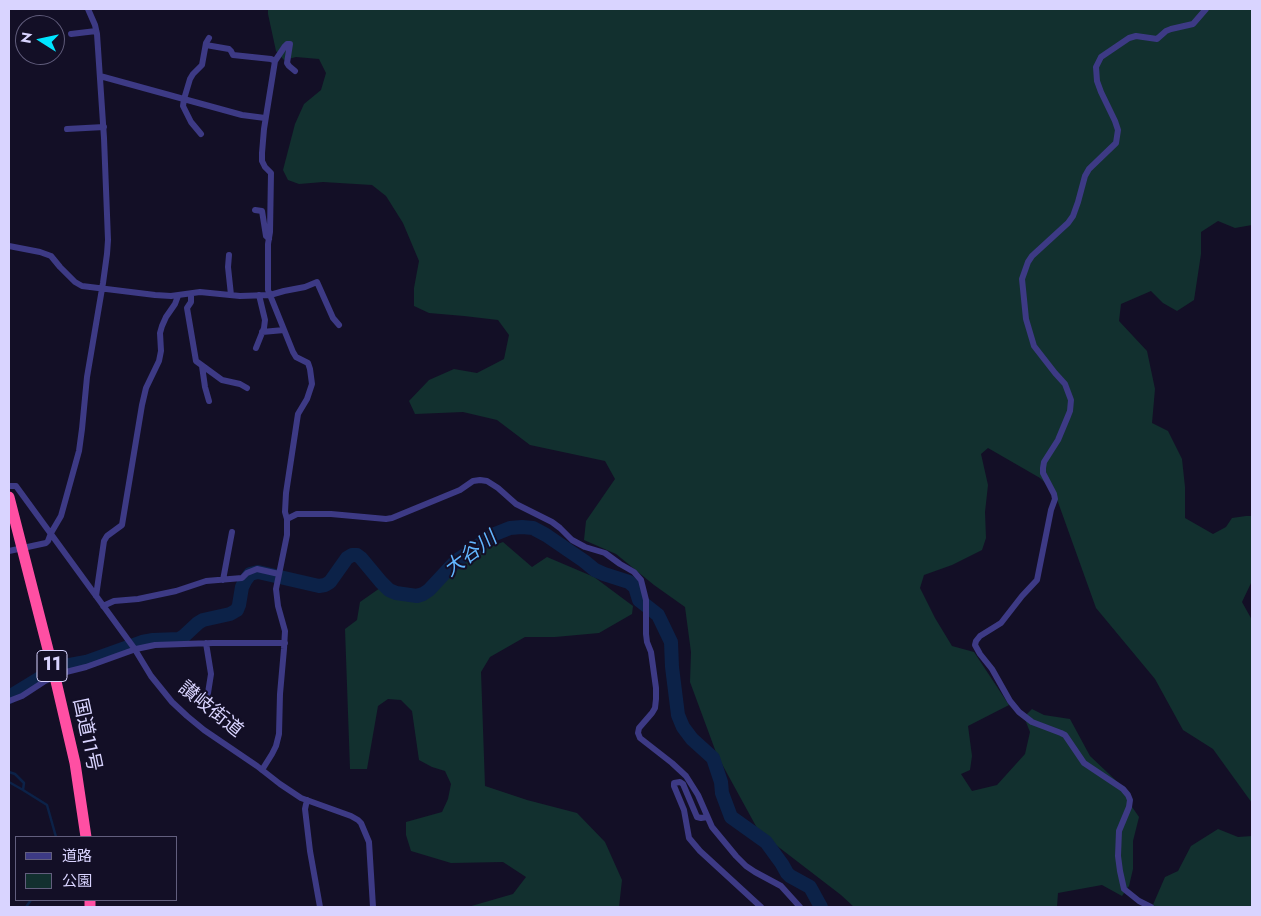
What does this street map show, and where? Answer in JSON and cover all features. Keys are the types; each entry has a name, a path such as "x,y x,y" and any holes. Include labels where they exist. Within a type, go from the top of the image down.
{"highway":[{"name":"国道11号","path":"9,497 75,763 86,836"}],"street":[{"path":"9,551 46,544 61,516 79,451 87,378 108,254 104,128 100,76 95,25 88,9"},
{"path":"1152,907 1139,901 1124,888 1120,871 1118,856 1119,831 1129,807 1130,800 1128,795 1123,789 1084,764 1065,735 1032,722 1019,712 975,645 980,636 1001,623 1037,580 1051,510 1055,499 1042,468 1058,440 1070,411 1071,400 1065,384 1034,346 1026,319 1022,279 1032,256 1068,223 1073,216 1085,176 1089,169 1116,143 1118,130 1101,92 1095,72 1096,67 1101,57 1129,38 1136,36 1157,39 1166,31 1193,24 1206,9"},
{"path":"71,34 96,32"},
{"path":"201,134 191,122 183,106 190,79 202,65 207,42 229,49 232,55 275,61"},
{"path":"262,770 276,746 279,734 285,631 278,606 276,589 287,535 286,493 298,414 307,399 312,384 308,363 296,357 292,352 268,290 271,173 262,161 262,153 265,118 275,61 287,44 290,44 288,63 295,71"},
{"path":"100,76 242,115 265,118"},
{"path":"67,129 104,128"},
{"path":"255,210 262,211 266,236 269,239"},
{"path":"9,246 51,256 75,282 82,286 155,295 178,296 200,292 232,295 270,295 305,287 317,282 333,318 339,325"},
{"path":"229,255 228,267 232,295"},
{"path":"191,294 191,302 187,308 196,361 222,380 240,384 247,388"},
{"path":"256,348 265,320 259,295"},
{"path":"96,596 104,541 107,536 122,525 142,405 146,388 159,361 161,351 160,332 178,296"},
{"path":"262,332 284,330"},
{"path":"202,366 204,387 209,401"},
{"path":"287,519 297,514 392,518 455,492 474,481 486,480 516,504 552,522 572,540 605,554 634,572 641,580 646,600 646,634 651,652 656,688 655,708 639,728 640,738 686,776 698,795 712,828 746,866 780,886 800,907"},
{"name":"讃岐街道","path":"9,486 16,486 133,646 151,676 182,711 204,730 280,784 307,800 355,818 362,823 369,842 373,907"},
{"path":"223,580 232,532"},
{"path":"104,606 114,601 138,599 176,591 206,581 242,578 247,573 257,569 280,574"},
{"path":"9,701 45,681 133,646 206,643 285,643"},
{"path":"206,643 211,674 208,693"},
{"path":"9,693 17,698"},
{"path":"707,817 697,817 682,784 674,783 684,810 689,838 700,851 761,907"},
{"path":"307,800 305,808 310,851 320,907"}],"green space":[{"path":"268,9 1252,9 1252,225 1235,228 1218,221 1201,232 1201,254 1194,300 1177,311 1163,303 1151,291 1121,304 1119,321 1147,351 1155,389 1152,423 1168,431 1182,459 1185,487 1185,518 1213,534 1226,527 1232,518 1252,516 1252,581 1242,602 1252,620 1252,803 1213,749 1183,730 1155,679 1096,608 1054,491 1040,478 988,448 981,454 988,485 985,512 986,538 982,550 952,565 924,575 920,588 952,646 974,652 1009,705 968,726 972,756 970,770 961,774 972,791 997,785 1025,754 1030,732 1024,717 1032,709 1044,715 1070,719 1090,756 1126,790 1130,804 1139,817 1133,841 1133,869 1129,886 1122,896 1102,885 1058,893 1057,907 854,907 772,842 757,828 717,755 690,682 691,652 685,607 616,554 584,540 586,521 615,479 605,461 530,445 497,420 463,412 415,414 409,401 429,380 454,369 477,373 504,359 509,335 498,320 429,313 414,306 414,288 419,261 403,223 386,196 372,185 323,182 299,184 288,180 283,170 295,124 304,104 321,90 326,73 319,59 296,57 284,60 276,51"},
{"path":"503,542 532,567 547,557 594,577 633,606 632,614 599,633 555,637 525,637 490,657 481,672 485,786 527,800 577,813 605,842 622,880 619,907 468,907 513,894 526,877 503,862 451,863 411,851 406,835 406,822 442,812 448,799 451,784 445,771 419,760 412,711 401,700 388,699 378,706 367,769 350,769 345,629 357,620 360,602 380,588 395,597 417,601 429,595 460,562 479,551"},
{"path":"1218,829 1238,837 1252,836 1252,907 1152,907 1165,877 1178,871 1191,846"}],"waterway":[{"name":"大谷川","path":"64,666 86,662 142,642 179,639 203,620 230,614 237,610 242,587 250,574 258,572 319,586 325,585 330,582 347,558 357,555 389,590 417,596 429,590 456,561 495,534 510,528 533,528 595,570 629,582 635,587 639,600 658,615 671,642 678,715 683,727 692,739 713,758 721,782 722,793 731,817 766,842 787,873 810,887 821,907"},
{"name":"大谷川","path":"9,697 50,672"},
{"path":"9,772 15,774 24,783 23,790 47,805 56,836"},
{"path":"9,782 23,790"},
{"path":"26,907 30,901"}]}
